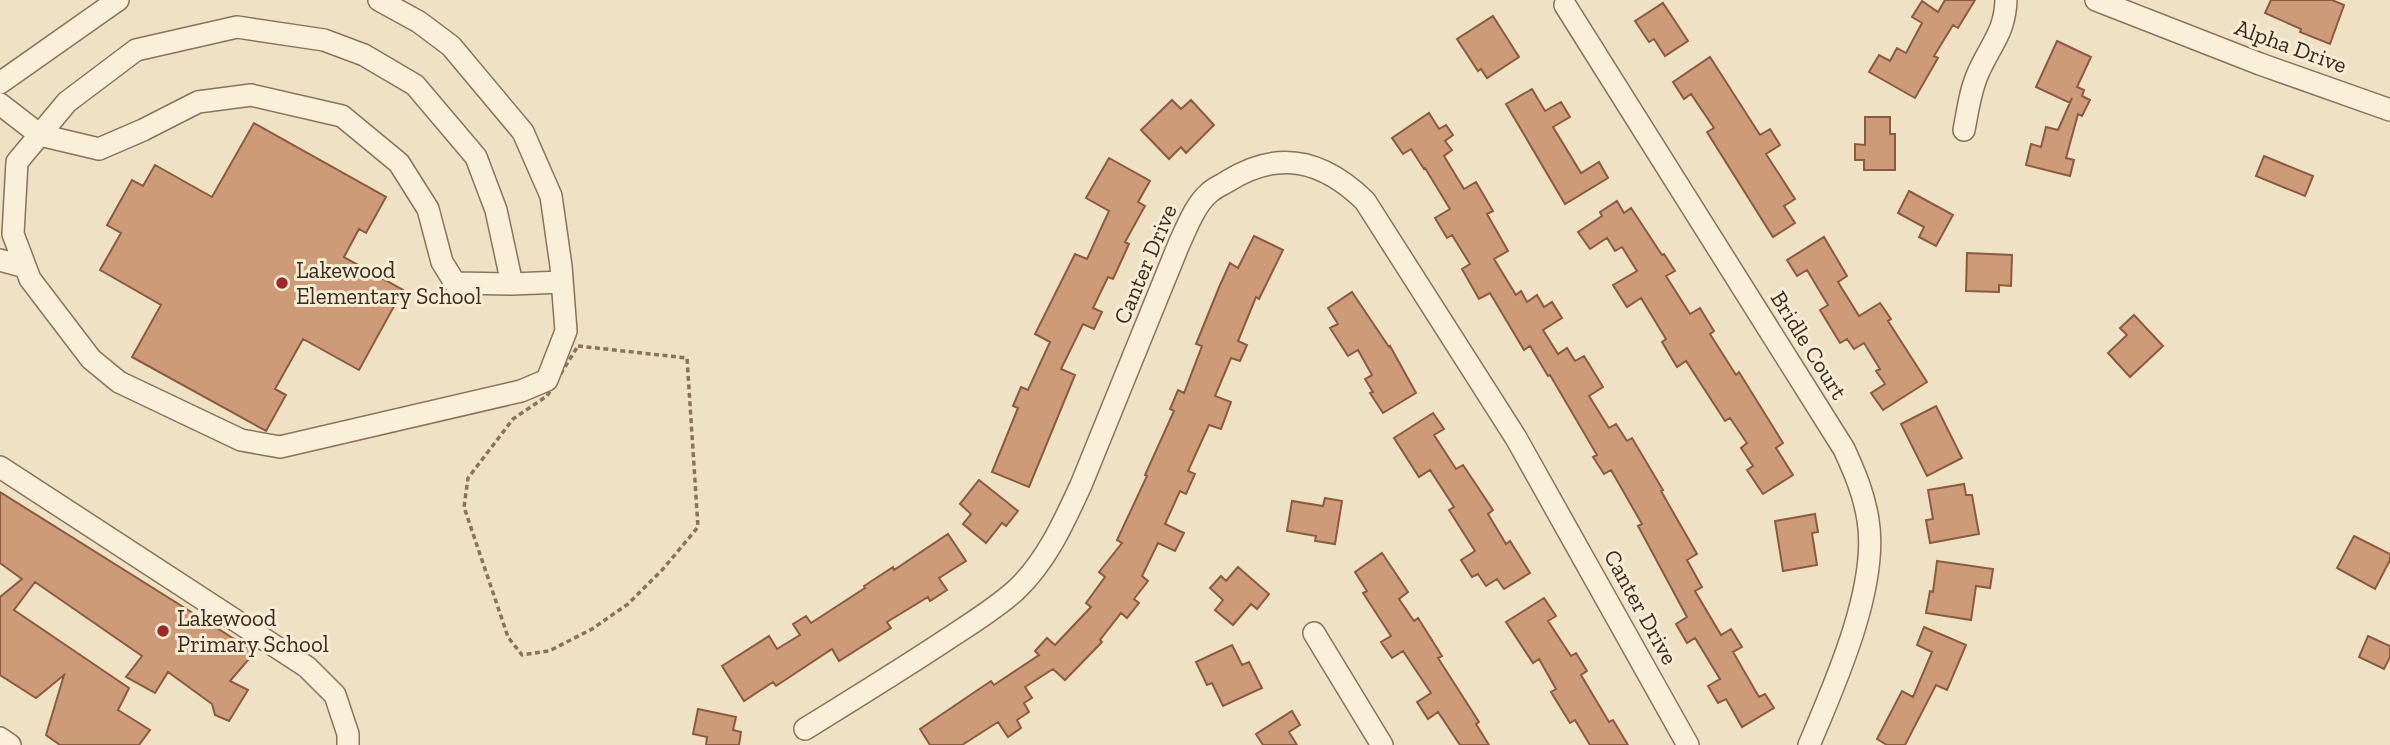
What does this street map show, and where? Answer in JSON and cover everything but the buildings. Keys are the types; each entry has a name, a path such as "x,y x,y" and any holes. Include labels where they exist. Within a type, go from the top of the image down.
{"street":[{"path":"0,83 118,0"},
{"path":"379,0 419,22 451,46 523,132 551,196 562,282 566,331 548,380 521,391 280,447 241,440 119,382 91,359 30,279 13,234 17,162 67,102 136,50 237,27 324,40 364,55 415,85 476,157 496,210 512,284"},
{"path":"1964,130 1972,87 2006,9 2023,0"},
{"name":"Alpha Drive","path":"2096,0 2260,64 2390,110"},
{"name":"Bridle Court","path":"1565,5 1844,449 1860,484 1869,523 1867,582 1838,678 1809,745"},
{"path":"0,104 40,135 99,149 143,131 198,102 251,95 342,116 400,163 428,209 442,262 455,283 562,282"},
{"name":"Canter Drive","path":"804,729 897,672 985,614 1017,589 1043,557 1064,522 1179,244 1197,208 1209,192 1242,172 1279,161 1317,167 1335,175 1365,201 1516,438 1688,745"},
{"path":"0,260 25,267"},
{"path":"0,467 307,667 335,695 348,734 348,745"},
{"path":"1314,633 1382,745"},
{"path":"0,738 10,745"}],"path":[{"path":"578,346 687,358 698,527 663,569 628,604 592,629 548,651 522,655 508,637 464,507 468,478 513,419 547,396 578,346"}],"place":[{"name":"Lakewood Elementary School","path":"282,283"},
{"name":"Lakewood Primary School","path":"163,631"}]}
